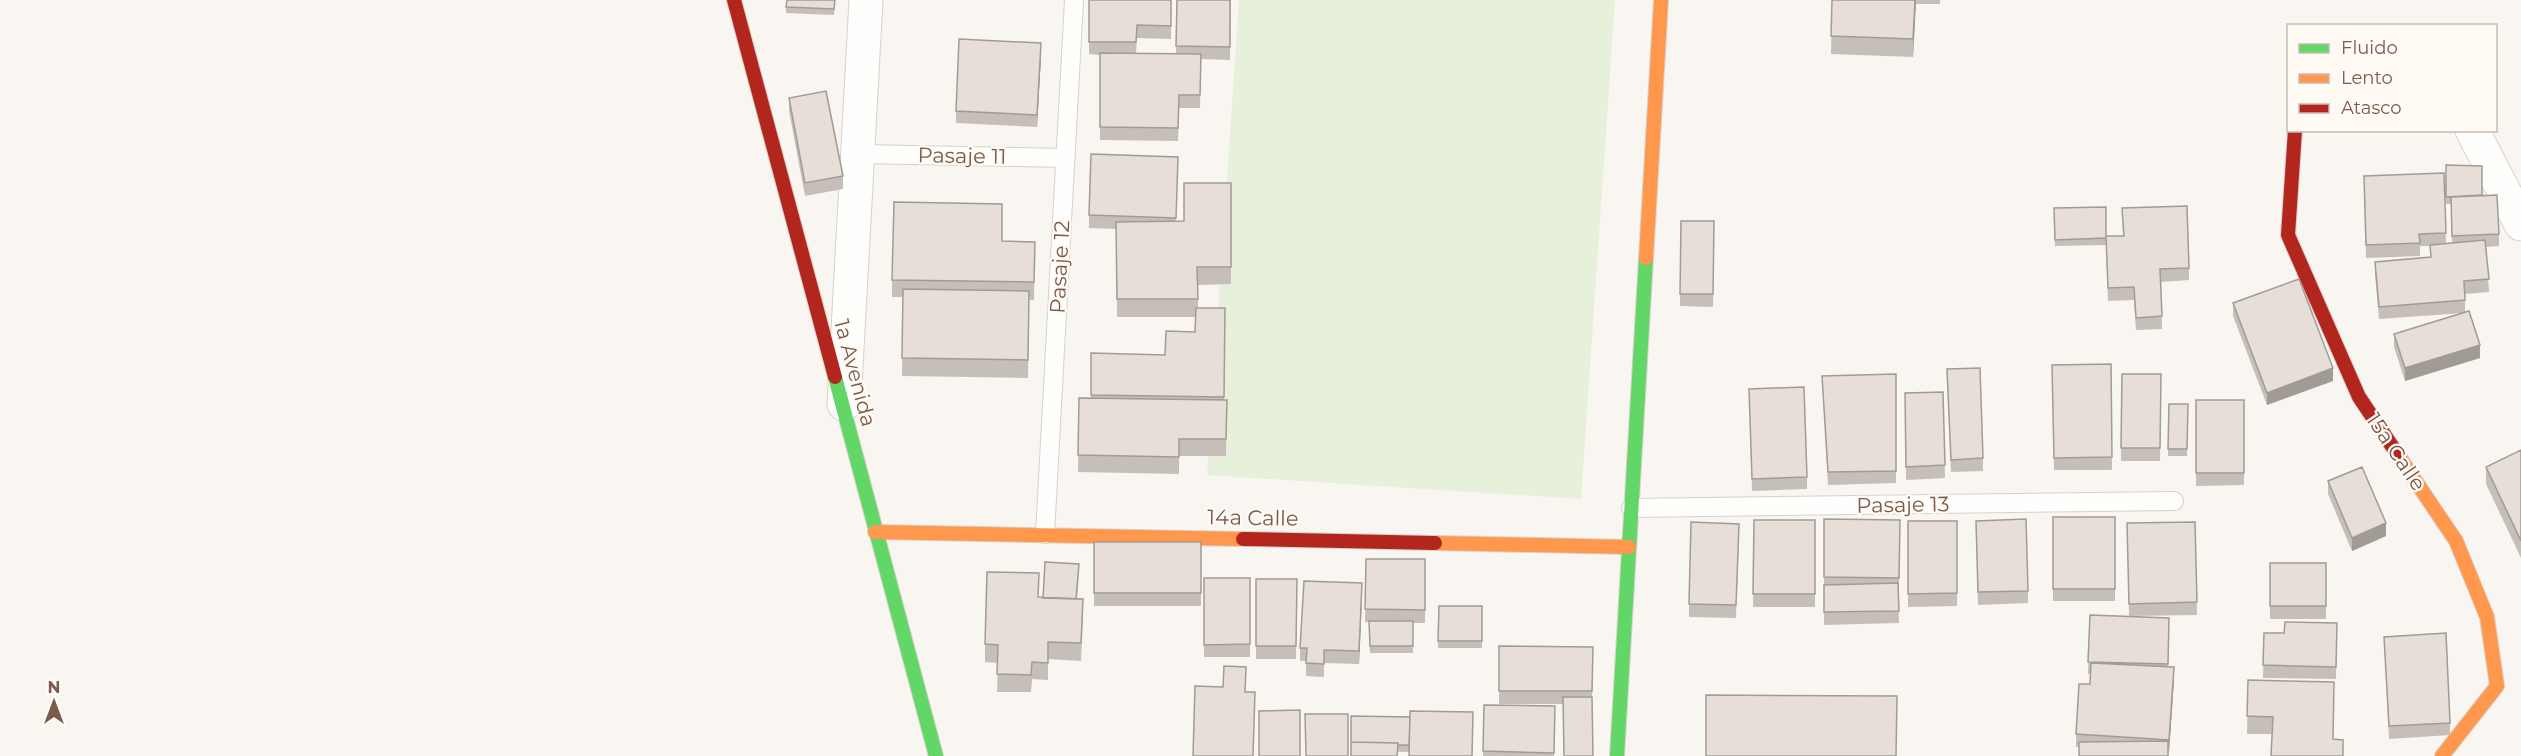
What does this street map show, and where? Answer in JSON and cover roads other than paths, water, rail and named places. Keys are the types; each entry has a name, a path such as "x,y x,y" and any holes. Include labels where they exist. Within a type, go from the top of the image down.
{"street":[{"name":"1a Avenida","path":"734,0 936,756"},
{"path":"844,414 866,0"},
{"path":"1617,756 1661,0"},
{"name":"15a Calle","path":"2295,132 2288,235 2359,397 2456,542 2487,617 2497,686 2442,756"},
{"path":"2473,132 2521,224"},
{"name":"14a Calle","path":"875,532 1629,547"}],"lane":[{"name":"Pasaje 12","path":"1045,534 1074,0"},
{"name":"Pasaje 11","path":"858,154 1066,158"},
{"name":"Pasaje 13","path":"1631,508 2174,501"}]}
